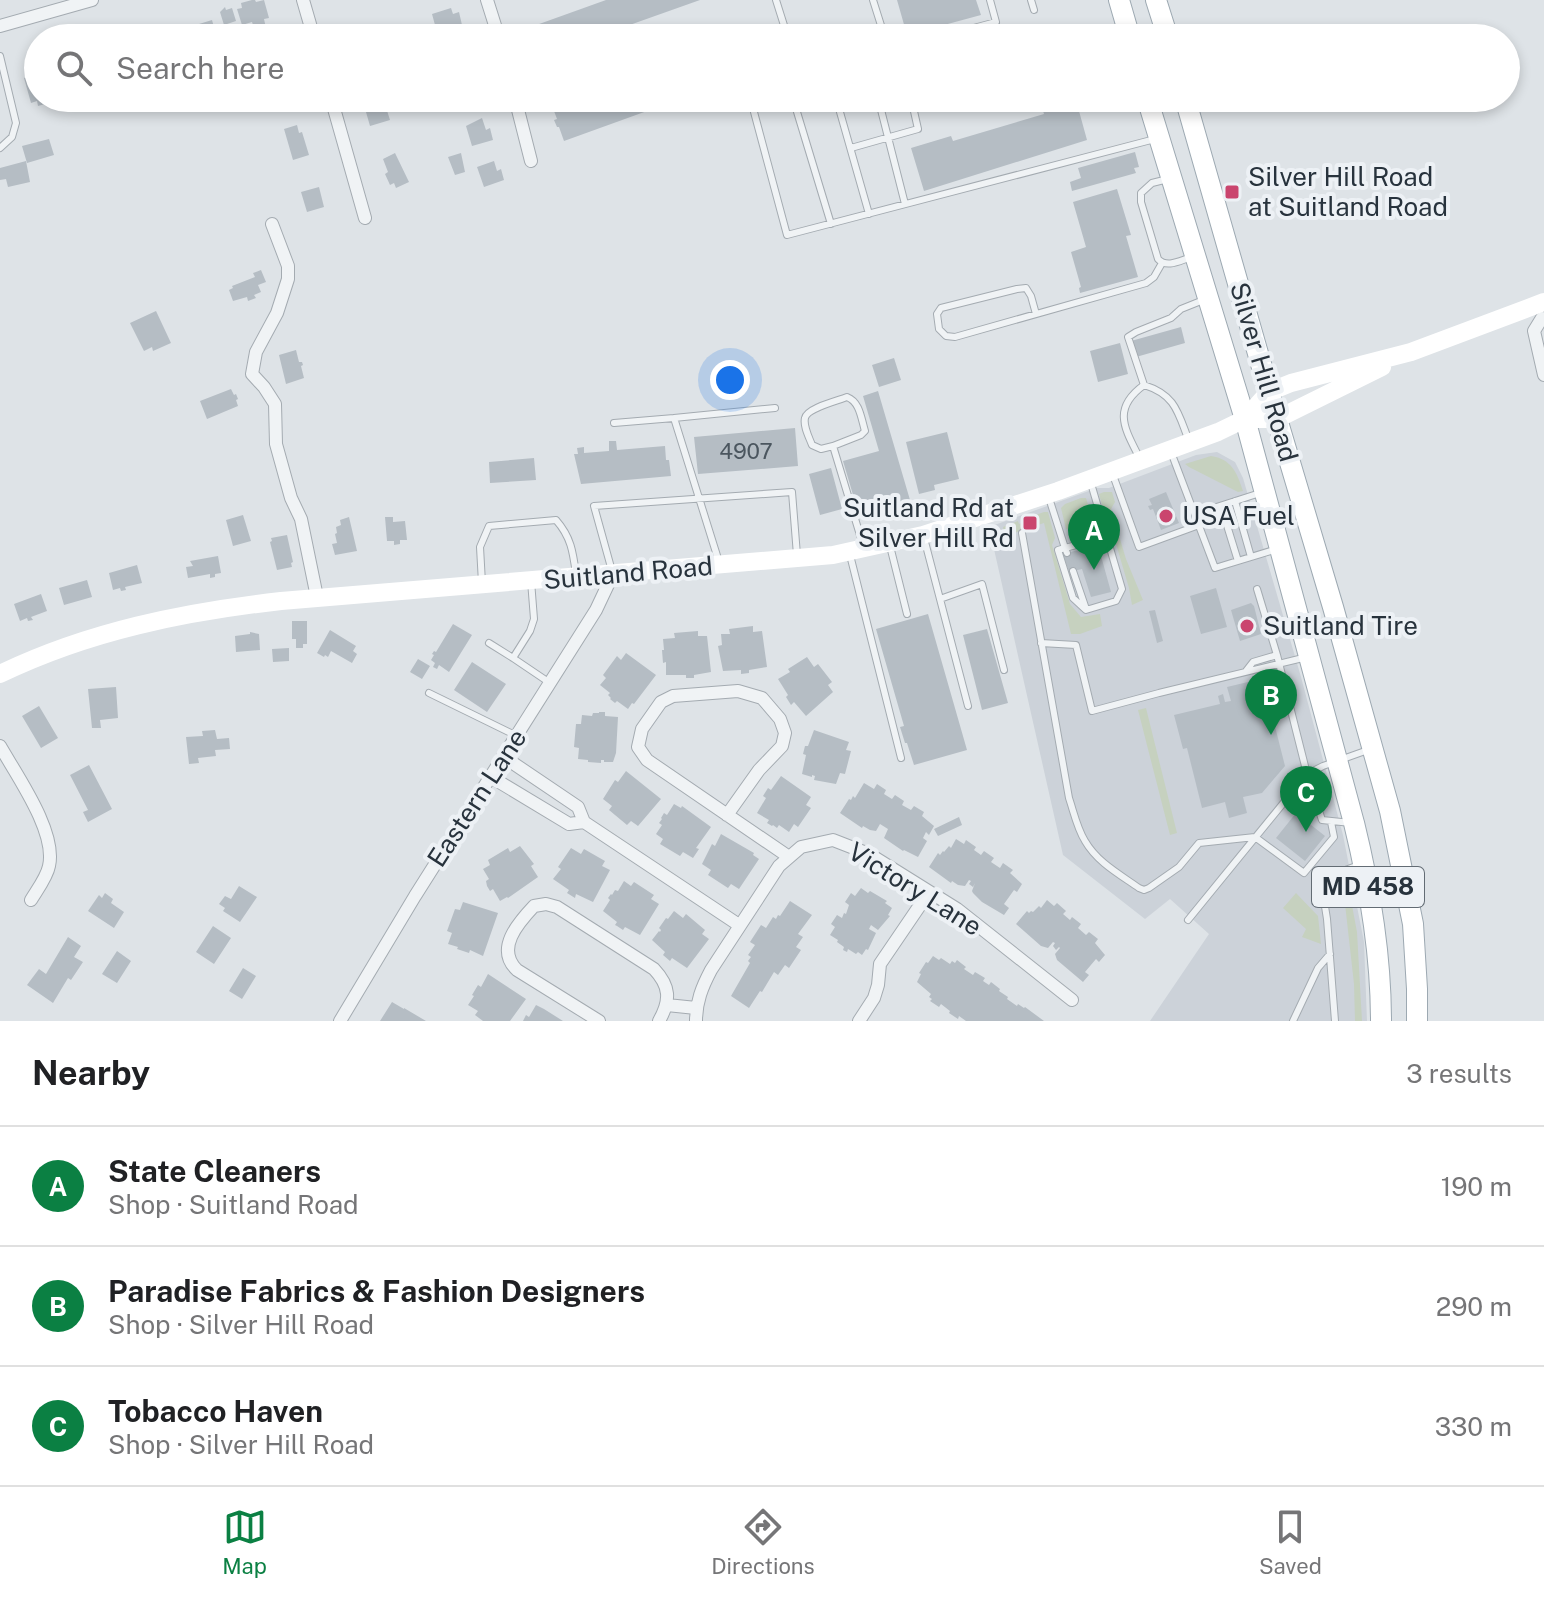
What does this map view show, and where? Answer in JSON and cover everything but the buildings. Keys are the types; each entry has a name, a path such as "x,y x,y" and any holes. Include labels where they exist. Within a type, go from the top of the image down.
{"main road":[{"path":"1119,0 1126,24"},
{"name":"Silver Hill Road","path":"1151,112 1245,419 1354,823 1376,936 1381,1021"},
{"name":"Silver Hill Road","path":"1189,112 1390,811 1411,911 1417,1021"},
{"name":"Suitland Road","path":"0,674 77,642 191,612 317,597 833,555 923,535 1047,495 1218,432 1245,419 1269,392 1291,383 1411,352 1542,311"},
{"name":"Suitland Road","path":"1245,419 1277,419 1411,352"}],"street":[{"path":"0,26 92,0"},
{"path":"303,0 310,24"},
{"path":"487,0 495,24"},
{"path":"335,112 365,218"},
{"path":"519,112 531,161"},
{"path":"272,224 288,266 288,279 277,313 256,352 252,374 275,404 276,444 291,498 301,519 317,597"},
{"path":"1542,311 1534,331 1544,375"},
{"name":"Eastern Lane","path":"340,1021 415,896 596,610 613,574"},
{"path":"727,815 759,770 782,746 785,733 780,719 762,698 738,691 673,696 661,702 642,729 638,747 647,760 727,815 789,857"},
{"path":"0,746 41,820 51,845 49,868 31,900"},
{"path":"504,757 578,807 584,822 739,925"},
{"path":"491,777 569,824 584,822"},
{"name":"Victory Lane","path":"696,1015 702,988 711,970 779,866 801,847 833,840 869,854 957,909 1072,1000"},
{"path":"859,1021 874,998 880,964 929,892"},
{"path":"599,1021 510,964 507,946 534,906 546,904 557,907 654,969 667,989 667,1005 659,1021"},
{"path":"667,1005 696,1015"}],"lane":[{"path":"776,0 784,24"},
{"path":"873,0 881,24"},
{"path":"988,24 996,22 990,0"},
{"path":"1031,0 1034,10"},
{"path":"0,56 16,123 12,137 0,148"},
{"path":"754,112 787,235 1159,138"},
{"path":"797,112 831,224"},
{"path":"840,112 869,214"},
{"path":"882,112 905,204"},
{"path":"851,148 918,129 914,112"},
{"path":"1171,178 1152,183 1141,193 1158,259 1167,264 1196,256"},
{"path":"1036,314 1026,288 941,308 937,314 939,329 946,336 955,337 1146,283 1154,277 1162,263"},
{"path":"1144,385 1128,337 1209,297"},
{"path":"1141,460 1127,432 1123,415 1131,394 1144,385 1167,395 1190,442"},
{"path":"847,397 853,399 865,431 833,446 821,449 812,445 805,418 809,411 847,397"},
{"path":"614,423 775,408"},
{"path":"674,418 720,565"},
{"path":"833,446 901,758"},
{"path":"1170,449 1215,568 1281,548"},
{"path":"1111,471 1139,547 1199,525"},
{"path":"1086,610 1116,601 1122,589 1089,480"},
{"path":"613,574 594,506 792,492 797,558"},
{"path":"1195,514 1265,492"},
{"path":"1047,495 1066,550"},
{"path":"1235,501 1251,557"},
{"path":"1221,506 1238,561"},
{"path":"483,585 480,547 489,526 556,520 567,532 577,577"},
{"path":"1022,533 1069,798 1086,844 1100,859 1144,890 1179,867 1199,843 1255,837 1304,873 1334,837 1331,822"},
{"path":"923,535 968,706"},
{"path":"1086,610 1073,598 1058,550 1106,537"},
{"path":"889,542 907,614"},
{"path":"1073,571 1086,610"},
{"path":"513,658 534,619 531,581"},
{"path":"940,599 982,584 1004,670"},
{"path":"1257,589 1322,820 1354,823"},
{"path":"489,643 550,683"},
{"path":"1041,643 1076,645 1092,711 1245,672 1278,659 1310,656"},
{"path":"429,693 517,736"},
{"path":"1188,920 1307,774 1372,749"},
{"path":"1335,1021 1323,896 1325,888 1337,873 1364,864"},
{"path":"1293,1021 1318,968 1330,954"}],"shaded area":[{"path":"1217,452 1235,462 1243,478 1343,835 1364,942 1367,1021 1150,1021 1209,934 1170,899 1145,919 1063,855 989,527 1097,488 1109,488 1196,455"}],"green space":[{"path":"1211,456 1224,460 1232,468 1243,491 1238,492 1185,464"},
{"path":"1112,492 1115,502 1111,509 1126,559 1143,600 1132,605 1099,494"},
{"path":"1086,498 1093,521 1066,529 1061,508"},
{"path":"1048,512 1055,538 1052,545 1070,604 1081,617 1100,614 1102,626 1071,634 1044,523 1005,536 1003,527 1030,520 1030,517"},
{"path":"1146,708 1177,833 1170,835 1138,710"},
{"path":"1347,879 1357,932 1362,1021 1355,1021 1344,895 1332,892 1337,883"},
{"path":"1296,893 1318,916 1321,944 1302,937 1306,929 1283,908"}],"place":[{"name":"Silver Hill Road at Suitland Road","path":"1232,192"},
{"name":"USA Fuel","path":"1166,516"},
{"name":"Suitland Rd at Silver Hill Rd","path":"1030,523"},
{"name":"State Cleaners","path":"1094,570"},
{"name":"Suitland Tire","path":"1247,626"},
{"name":"Paradise Fabrics & Fashion Designers","path":"1271,735"},
{"name":"Tobacco Haven","path":"1306,832"}]}
